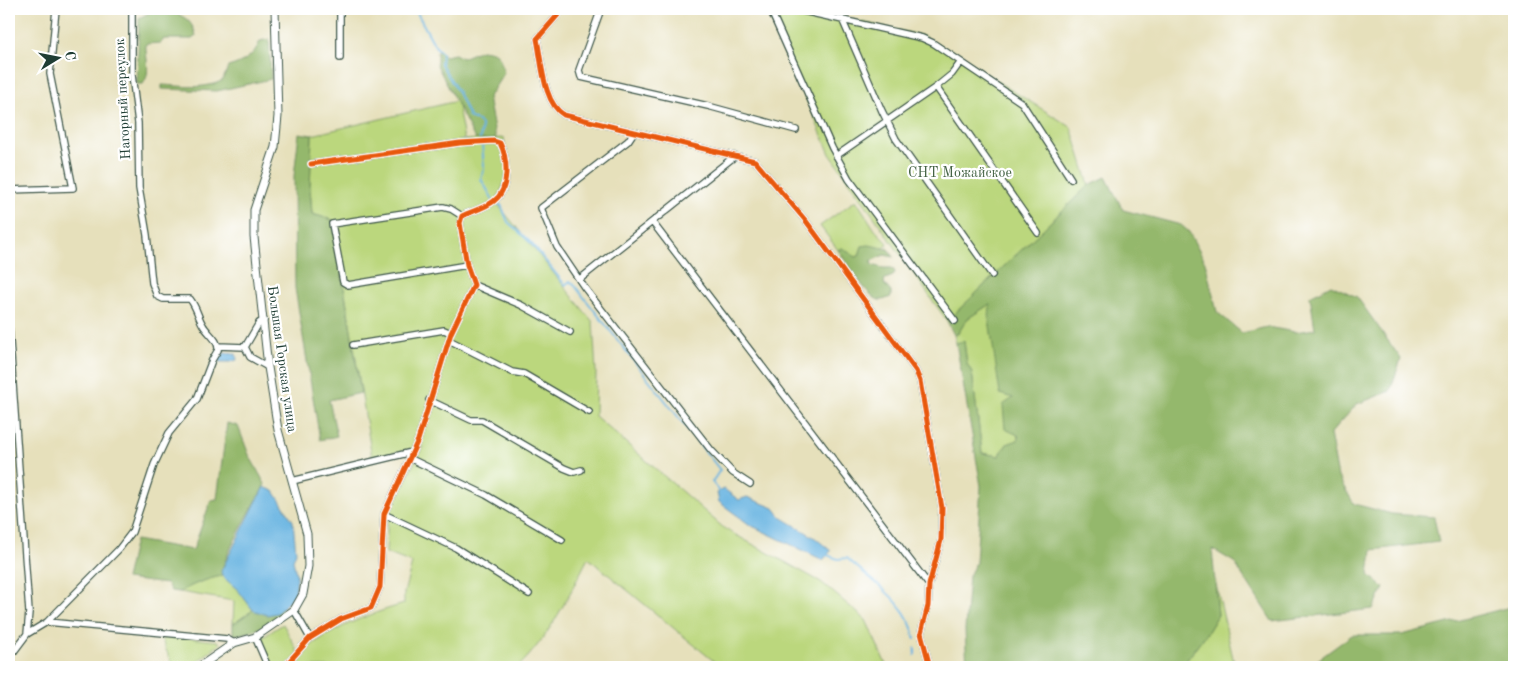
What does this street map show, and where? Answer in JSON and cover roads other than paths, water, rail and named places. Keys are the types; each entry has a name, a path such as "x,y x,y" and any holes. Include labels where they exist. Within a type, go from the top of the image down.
{"street":[{"path":"9,190 73,188 50,74 56,9"},
{"name":"Нагорный переулок","path":"132,9 132,75 138,123 139,188 152,282 157,296 163,299 190,299 198,309 202,324 218,346"},
{"name":"Большая Горская улица","path":"275,9 278,116 274,148 254,210 254,237 268,367 278,430 306,534 308,566 303,594 294,610"},
{"path":"340,9 340,58"},
{"path":"563,9 537,39 550,101 557,111 564,115 755,161 806,221 916,371 920,381 942,508 942,540 929,585 928,606 921,633 930,667"},
{"path":"601,9 579,70 581,77 708,106 796,130"},
{"path":"770,9 836,156 849,179 955,321"},
{"path":"794,9 922,38 933,43 1022,103 1071,179"},
{"path":"842,19 886,121 896,139 992,275"},
{"path":"836,156 936,87 952,74 960,63"},
{"path":"936,87 1038,232"},
{"path":"634,132 628,141 541,208 557,247 580,279 711,450 733,473 750,484"},
{"path":"281,667 286,665 310,638 341,619 371,608 380,587 384,514 418,440 451,332 474,285 467,265 460,223 462,216 495,201 503,191 506,177 500,143 460,143 311,164"},
{"path":"580,279 653,223 735,156"},
{"path":"462,216 451,209 443,207 332,224 343,282 348,285 467,265"},
{"path":"653,223 929,585"},
{"path":"474,285 521,305 570,332"},
{"path":"245,347 259,322 264,320"},
{"path":"9,327 29,612 27,634"},
{"path":"354,345 444,330 451,332"},
{"path":"449,340 512,372 524,374 589,412"},
{"path":"9,658 27,634 47,622 119,549 132,532 154,465 169,433 197,399 218,346 245,347"},
{"path":"245,347 250,356 268,367"},
{"path":"429,400 471,420 482,420 564,468 574,472 581,470"},
{"path":"292,480 411,455 486,495 562,540"},
{"path":"384,514 456,548 529,594"},
{"path":"199,667 234,643 255,637 294,610 310,638"},
{"path":"47,622 227,639 234,643"},
{"path":"255,637 268,667"}],"water":[{"path":"225,353 236,354 237,360 219,362 218,356"},
{"path":"264,487 274,491 293,521 296,552 293,560 297,578 295,595 277,613 267,615 253,610 238,590 222,576 221,571"},
{"path":"724,489 739,500 747,497 774,508 781,517 814,537 831,551 823,560 750,525 719,502 717,493"}],"waterway":[{"path":"415,9 435,46 442,53 441,64 458,92 469,117 478,121 482,126 480,139"},
{"path":"482,144 484,168 481,179 493,200"},
{"path":"496,203 501,205 508,222 530,242 565,285 570,281 575,286 720,470 712,482 720,492"},
{"path":"827,555 838,559 847,558 888,594 905,614 915,639"},
{"path":"915,648 915,655"}],"park label":[{"name":"СНТ Можайское","path":"960,173"}]}
